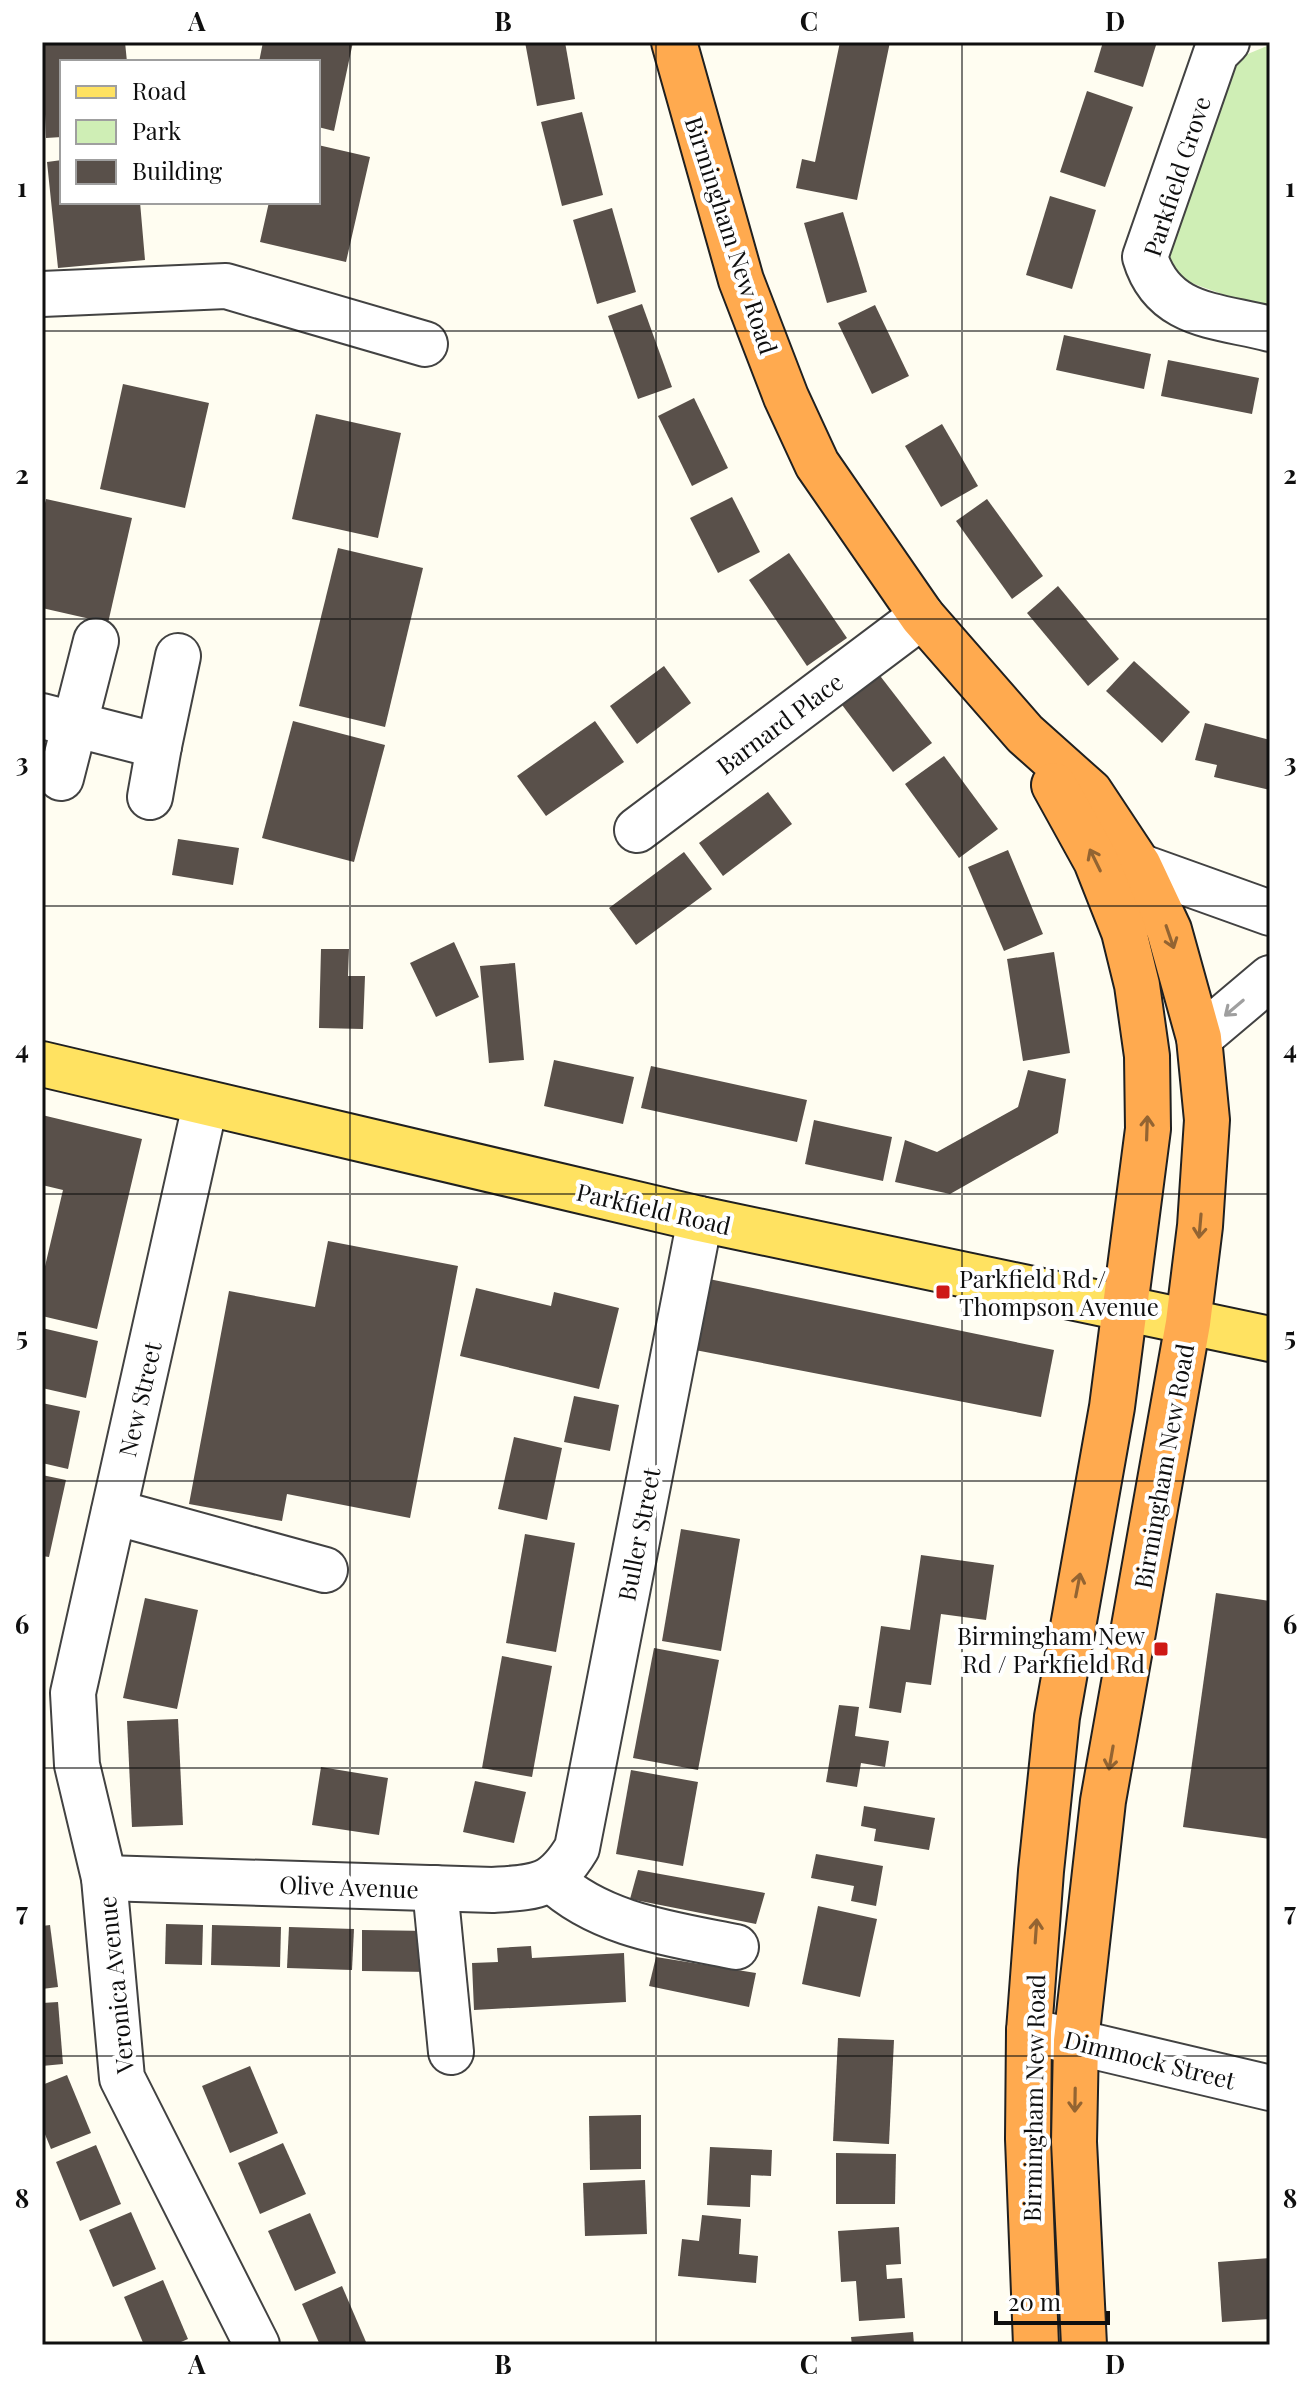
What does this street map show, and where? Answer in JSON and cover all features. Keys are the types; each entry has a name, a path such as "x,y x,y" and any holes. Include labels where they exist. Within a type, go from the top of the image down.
{"highway":[{"name":"Birmingham New Road","path":"674,42 741,280 786,397 817,464 922,616 1025,734 1090,792 1139,866 1169,930 1199,1038 1207,1120 1200,1226 1188,1323 1101,1816 1076,2041 1074,2142 1084,2345"},
{"name":"Birmingham New Road","path":"1025,734 1096,861 1124,932 1137,985 1147,1056 1148,1129 1141,1205 1112,1407 1061,1685 1041,1871 1029,2031 1028,2139 1036,2345"},
{"path":"1061,1685 1123,1692"}],"main road":[{"name":"Parkfield Road","path":"42,1064 205,1105 700,1219 1270,1339"}],"street":[{"name":"Parkfield Grove","path":"1227,42 1216,53 1145,257 1152,280 1177,305 1270,329"},
{"path":"42,294 226,286 425,344"},
{"name":"Barnard Place","path":"637,830 922,616"},
{"path":"61,778 58,720 96,641"},
{"path":"150,797 178,656"},
{"path":"58,720 159,746"},
{"path":"1139,866 1270,913"},
{"path":"1199,1038 1270,978"},
{"name":"New Street","path":"57,1697 114,1512 205,1105"},
{"name":"Buller Street","path":"564,1864 700,1219"},
{"path":"114,1512 325,1570"},
{"name":"Veronica Avenue","path":"57,1697 104,1878 122,2078 257,2345"},
{"path":"564,1864 573,1900 641,1927 736,1947"},
{"name":"Olive Avenue","path":"104,1878 435,1888 538,1887 564,1864"},
{"path":"435,1888 451,2052"},
{"name":"Dimmock Street","path":"1029,2031 1270,2088"}],"green space":[{"path":"1270,46 1267,310 1180,279 1166,262 1229,69 1238,58"}],"building":[{"path":"42,42 125,42 127,60 60,60 60,137 46,138"},
{"path":"263,42 353,42 334,131 320,128 320,60 259,60"},
{"path":"525,42 565,42 575,99 537,106"},
{"path":"840,42 890,42 857,200 796,188 802,159 815,162"},
{"path":"1103,42 1157,42 1143,87 1094,72"},
{"path":"1087,91 1133,107 1105,187 1060,172"},
{"path":"582,112 603,195 562,206 541,122"},
{"path":"320,145 370,157 346,262 260,242 269,204 320,204"},
{"path":"60,160 60,204 140,204 145,260 58,268 47,162"},
{"path":"1050,196 1096,210 1072,289 1026,275"},
{"path":"612,208 636,292 597,304 573,220"},
{"path":"843,212 867,292 827,303 804,223"},
{"path":"642,304 672,387 638,399 608,316"},
{"path":"875,305 909,376 872,394 838,323"},
{"path":"1064,335 1151,354 1144,389 1056,370"},
{"path":"1168,360 1259,378 1252,414 1161,396"},
{"path":"123,384 209,403 185,508 100,489"},
{"path":"694,398 728,468 692,486 658,416"},
{"path":"316,414 401,433 378,538 292,519"},
{"path":"942,424 978,486 941,507 905,446"},
{"path":"732,497 760,552 718,573 690,518"},
{"path":"46,499 132,518 108,623 42,608 42,515"},
{"path":"987,499 1043,576 1012,599 956,521"},
{"path":"338,548 423,568 385,727 299,706"},
{"path":"789,553 847,638 807,666 749,580"},
{"path":"1058,586 1119,659 1088,686 1027,613"},
{"path":"1134,661 1190,712 1162,743 1106,691"},
{"path":"664,666 691,703 637,744 610,706"},
{"path":"874,668 932,743 893,772 836,697"},
{"path":"293,721 385,745 354,862 262,838"},
{"path":"595,721 624,762 546,816 517,776"},
{"path":"1205,723 1270,740 1270,790 1214,777 1217,765 1195,760"},
{"path":"944,756 998,829 959,858 905,784"},
{"path":"768,792 792,824 723,876 699,843"},
{"path":"178,839 239,848 233,885 172,875"},
{"path":"1008,850 1043,934 1004,951 968,867"},
{"path":"684,852 712,889 636,945 609,908"},
{"path":"454,942 479,997 436,1017 410,963"},
{"path":"321,949 349,949 348,976 365,976 363,1029 319,1028"},
{"path":"1054,952 1070,1053 1023,1061 1007,959"},
{"path":"515,963 524,1060 489,1063 480,966"},
{"path":"554,1060 634,1077 623,1124 544,1106"},
{"path":"651,1066 807,1100 797,1142 641,1108"},
{"path":"1028,1070 1066,1079 1058,1133 950,1194 895,1182 905,1140 937,1152 1018,1107"},
{"path":"42,1115 142,1139 97,1329 42,1316 42,1279 63,1190 42,1185"},
{"path":"814,1120 892,1137 883,1181 805,1164"},
{"path":"328,1241 458,1266 410,1518 287,1494 282,1521 189,1504 229,1291 315,1307"},
{"path":"709,1279 1054,1350 1041,1417 695,1350"},
{"path":"476,1288 551,1306 554,1292 619,1308 599,1389 460,1356"},
{"path":"42,1328 98,1341 86,1398 42,1388"},
{"path":"574,1396 619,1405 610,1451 564,1442"},
{"path":"42,1403 80,1411 68,1469 42,1463"},
{"path":"514,1437 562,1448 547,1520 498,1509"},
{"path":"42,1475 66,1480 49,1557 42,1556"},
{"path":"681,1529 740,1539 721,1651 662,1641"},
{"path":"525,1534 575,1543 556,1652 506,1643"},
{"path":"921,1555 994,1565 986,1620 941,1614 931,1685 906,1682 901,1713 869,1708 881,1626 910,1630"},
{"path":"1216,1593 1270,1601 1270,1839 1183,1827"},
{"path":"145,1598 198,1610 177,1709 123,1698"},
{"path":"654,1648 719,1660 698,1770 633,1758"},
{"path":"502,1656 552,1666 532,1777 482,1768"},
{"path":"839,1705 859,1707 855,1736 889,1741 885,1767 861,1763 857,1787 826,1782"},
{"path":"178,1719 183,1825 132,1827 127,1721"},
{"path":"321,1767 388,1778 379,1835 312,1825"},
{"path":"631,1770 698,1782 683,1866 616,1854"},
{"path":"475,1781 526,1792 514,1843 463,1832"},
{"path":"864,1806 935,1818 929,1850 874,1841 876,1829 861,1826"},
{"path":"816,1854 883,1866 876,1906 851,1901 854,1886 811,1878"},
{"path":"638,1870 765,1893 756,1924 630,1899"},
{"path":"818,1906 877,1919 860,1997 802,1984"},
{"path":"166,1924 203,1925 202,1965 165,1964"},
{"path":"50,1925 58,1987 42,1989 42,1926"},
{"path":"212,1925 281,1927 280,1967 211,1965"},
{"path":"289,1927 354,1929 352,1970 287,1968"},
{"path":"362,1930 430,1931 429,1972 362,1971"},
{"path":"531,1946 532,1958 624,1953 626,2002 474,2010 472,1963 498,1962 497,1948"},
{"path":"656,1957 756,1973 749,2007 649,1986"},
{"path":"58,2002 63,2064 42,2066 42,2003"},
{"path":"838,2038 894,2040 889,2144 833,2141"},
{"path":"250,2066 278,2133 230,2153 202,2086"},
{"path":"67,2075 91,2133 51,2149 42,2127 42,2085"},
{"path":"641,2115 641,2169 590,2170 589,2116"},
{"path":"283,2143 306,2194 260,2214 238,2163"},
{"path":"96,2145 121,2204 80,2221 56,2162"},
{"path":"710,2147 772,2150 771,2176 751,2175 750,2207 707,2205"},
{"path":"836,2153 896,2154 895,2204 836,2204"},
{"path":"645,2180 647,2234 585,2236 583,2183"},
{"path":"131,2212 156,2269 113,2287 89,2230"},
{"path":"310,2213 336,2273 295,2291 268,2231"},
{"path":"702,2215 741,2219 739,2254 758,2256 756,2283 678,2276 682,2239 699,2241"},
{"path":"899,2227 901,2264 886,2265 887,2279 902,2278 905,2318 859,2321 856,2281 841,2282 838,2231"},
{"path":"1270,2258 1270,2319 1222,2322 1218,2262"},
{"path":"163,2280 188,2339 174,2345 144,2345 124,2297"},
{"path":"342,2286 366,2342 320,2345 302,2304"},
{"path":"913,2332 914,2345 852,2345 851,2337"}],"place":[{"name":"Parkfield Rd / Thompson Avenue","path":"943,1292"},
{"name":"Birmingham New Rd / Parkfield Rd","path":"1161,1649"}]}
